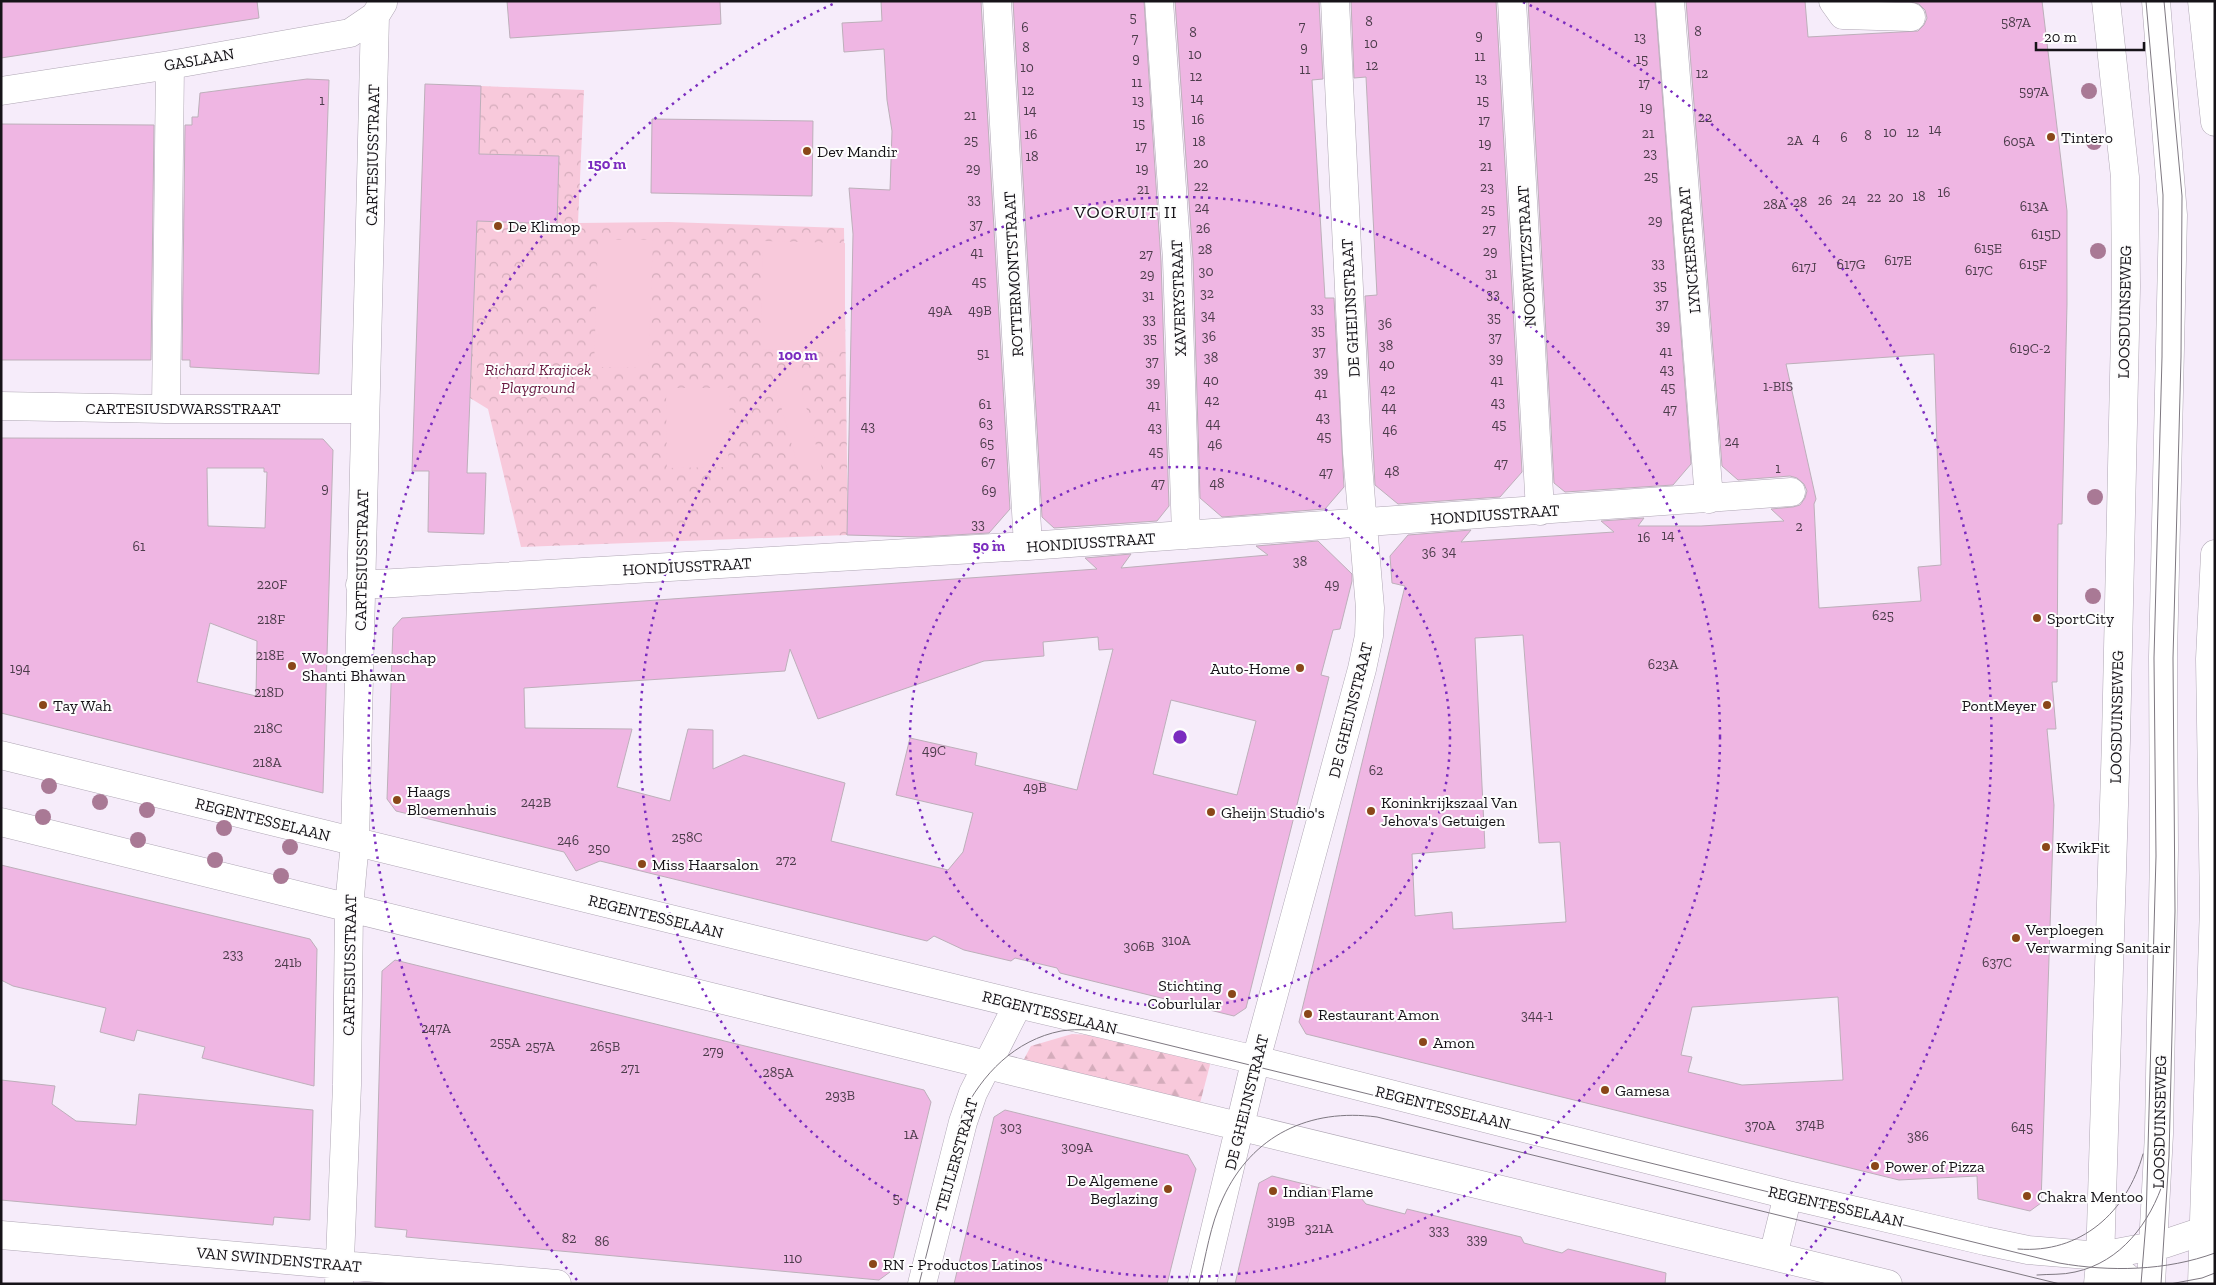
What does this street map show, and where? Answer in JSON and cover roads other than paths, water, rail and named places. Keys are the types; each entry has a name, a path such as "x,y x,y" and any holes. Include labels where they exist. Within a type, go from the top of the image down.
{"street":[{"name":"ROTTERMONTSTRAAT","path":"997,1 1028,546"},
{"name":"XAVERYSTRAAT","path":"1159,1 1177,260 1186,535"},
{"name":"DE GHEIJNSTRAAT","path":"1202,1284 1256,1060 1362,669 1369,636 1370,608 1357,453 1335,1"},
{"name":"NOORWITZSTRAAT","path":"1512,1 1540,511"},
{"name":"LYNCKERSTRAAT","path":"1670,1 1709,498"},
{"path":"1833,1 1843,15 1910,17"},
{"name":"LOOSDUINSEWEG","path":"2098,1284 2116,740 2126,287 2125,177 2106,1"},
{"name":"LOOSDUINSEWEG","path":"2151,1284 2159,1134 2164,850 2163,658 2173,215 2156,1"},
{"path":"2202,1 2215,122"},
{"name":"GASLAAN","path":"1,91 350,33 379,8"},
{"name":"CARTESIUSSTRAAT","path":"339,1274 347,1085 349,908 355,842 364,409 379,8"},
{"path":"166,409 170,64"},
{"name":"CARTESIUSDWARSSTRAAT","path":"1,406 166,409 364,409"},
{"name":"HONDIUSSTRAAT","path":"360,585 1028,546 1791,492"},
{"path":"2206,1272 2214,906 2210,659 2215,554"},
{"name":"REGENTESSELAAN","path":"1,755 1018,1004 1256,1060 1788,1195 2028,1250 2100,1256 2154,1244 2164,1244 2208,1229"},
{"path":"1,822 987,1065 1888,1284"},
{"name":"TEIJLERSTRAAT","path":"922,1284 963,1122 973,1093 1018,1004"},
{"path":"1773,1256 1788,1195"},
{"name":"VAN SWINDENSTRAAT","path":"1,1235 339,1274 557,1284"},
{"path":"2100,1256 2135,1284"}],"tram line":[{"path":"2141,1284 2146,1222 2156,856 2154,658 2162,357 2163,195 2146,1"},
{"path":"2161,1284 2169,1156 2175,911 2173,658 2181,357 2182,196 2164,1"},
{"path":"919,1284 962,1115 970,1100 990,1073 1015,1051 1029,1042 1044,1036 1061,1031 1075,1030 1115,1032 2059,1263 2098,1268 2138,1268 2177,1263 2215,1253"},
{"path":"1199,1284 1212,1230 1223,1198 1235,1176 1250,1158 1267,1142 1286,1130 1306,1122 1352,1115 1377,1117 2060,1284"},
{"path":"2018,1249 2041,1249 2062,1244 2081,1236 2098,1225 2113,1211 2126,1194 2136,1175 2143,1154"},
{"path":"2037,1275 2075,1272 2091,1267 2120,1250 2132,1238 2151,1211 2164,1180"},
{"path":"2170,1284 2202,1278 2215,1273"}],"place":[{"name":"Tintero","path":"2051,137"},
{"name":"Dev Mandir","path":"807,151"},
{"name":"De Klimop","path":"498,226"},
{"name":"SportCity","path":"2037,618"},
{"name":"Woongemeenschap Shanti Bhawan","path":"292,666"},
{"name":"Auto-Home","path":"1300,668"},
{"name":"Tay Wah","path":"43,705"},
{"name":"PontMeyer","path":"2047,705"},
{"name":"Haags Bloemenhuis","path":"397,800"},
{"name":"Koninkrijkszaal Van Jehova's Getuigen","path":"1371,811"},
{"name":"Gheijn Studio's","path":"1211,812"},
{"name":"KwikFit","path":"2046,847"},
{"name":"Miss Haarsalon","path":"642,864"},
{"name":"Verploegen Verwarming Sanitair","path":"2016,938"},
{"name":"Stichting Coburlular","path":"1232,994"},
{"name":"Restaurant Amon","path":"1308,1014"},
{"name":"Amon","path":"1423,1042"},
{"name":"Gamesa","path":"1605,1090"},
{"name":"Power of Pizza","path":"1875,1166"},
{"name":"De Algemene Beglazing","path":"1168,1189"},
{"name":"Indian Flame","path":"1273,1191"},
{"name":"Chakra Mentoo","path":"2027,1196"},
{"name":"RN - Productos Latinos","path":"873,1264"}],"district":[{"name":"VOORUIT II","path":"1126,212"}],"park label":[{"name":"Richard Krajicek Playground","path":"538,378"}]}
